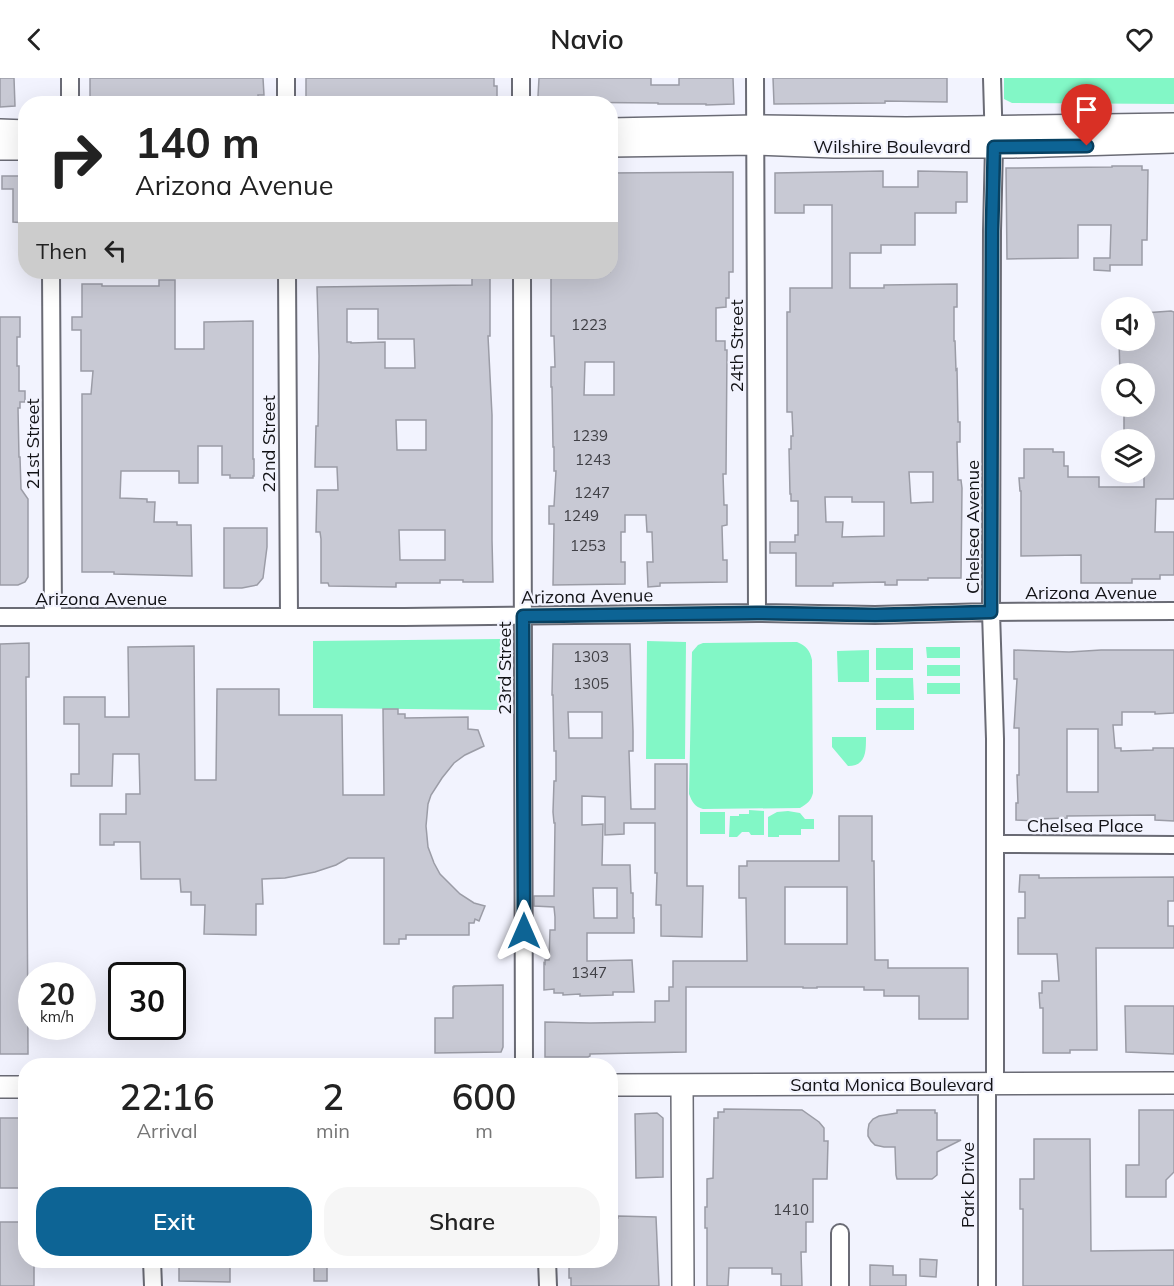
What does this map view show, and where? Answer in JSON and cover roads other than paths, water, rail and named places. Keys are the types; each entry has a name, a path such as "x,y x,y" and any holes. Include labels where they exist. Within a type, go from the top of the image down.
{"main road":[{"name":"Wilshire Boulevard","path":"1105,135 1174,124"},
{"name":"Wilshire Boulevard","path":"618,129 755,135 834,147 994,137 1105,135 1174,142"},
{"path":"0,130 18,130"},
{"name":"Wilshire Boulevard","path":"618,145 755,135"},
{"path":"0,149 18,149"},
{"name":"Santa Monica Boulevard","path":"618,1085 1174,1083"},
{"path":"682,1085 683,1286"},
{"path":"0,1087 18,1087"}],"street":[{"path":"70,78 70,96"},
{"path":"286,78 286,96"},
{"path":"521,78 521,96"},
{"name":"24th Street","path":"755,78 757,613"},
{"name":"Chelsea Avenue","path":"991,1084 996,844 991,612 994,137 992,78"},
{"name":"21st Street","path":"51,279 53,617"},
{"name":"22nd Street","path":"287,279 289,617"},
{"name":"23rd Street","path":"522,279 524,1058"},
{"name":"Arizona Avenue","path":"0,617 757,613 875,615 1174,611"},
{"name":"Chelsea Place","path":"996,844 1174,845"},
{"name":"Park Drive","path":"987,1286 991,1084"},
{"path":"840,1233 840,1286"},
{"path":"152,1268 153,1286"},
{"path":"548,1268 548,1286"}]}
